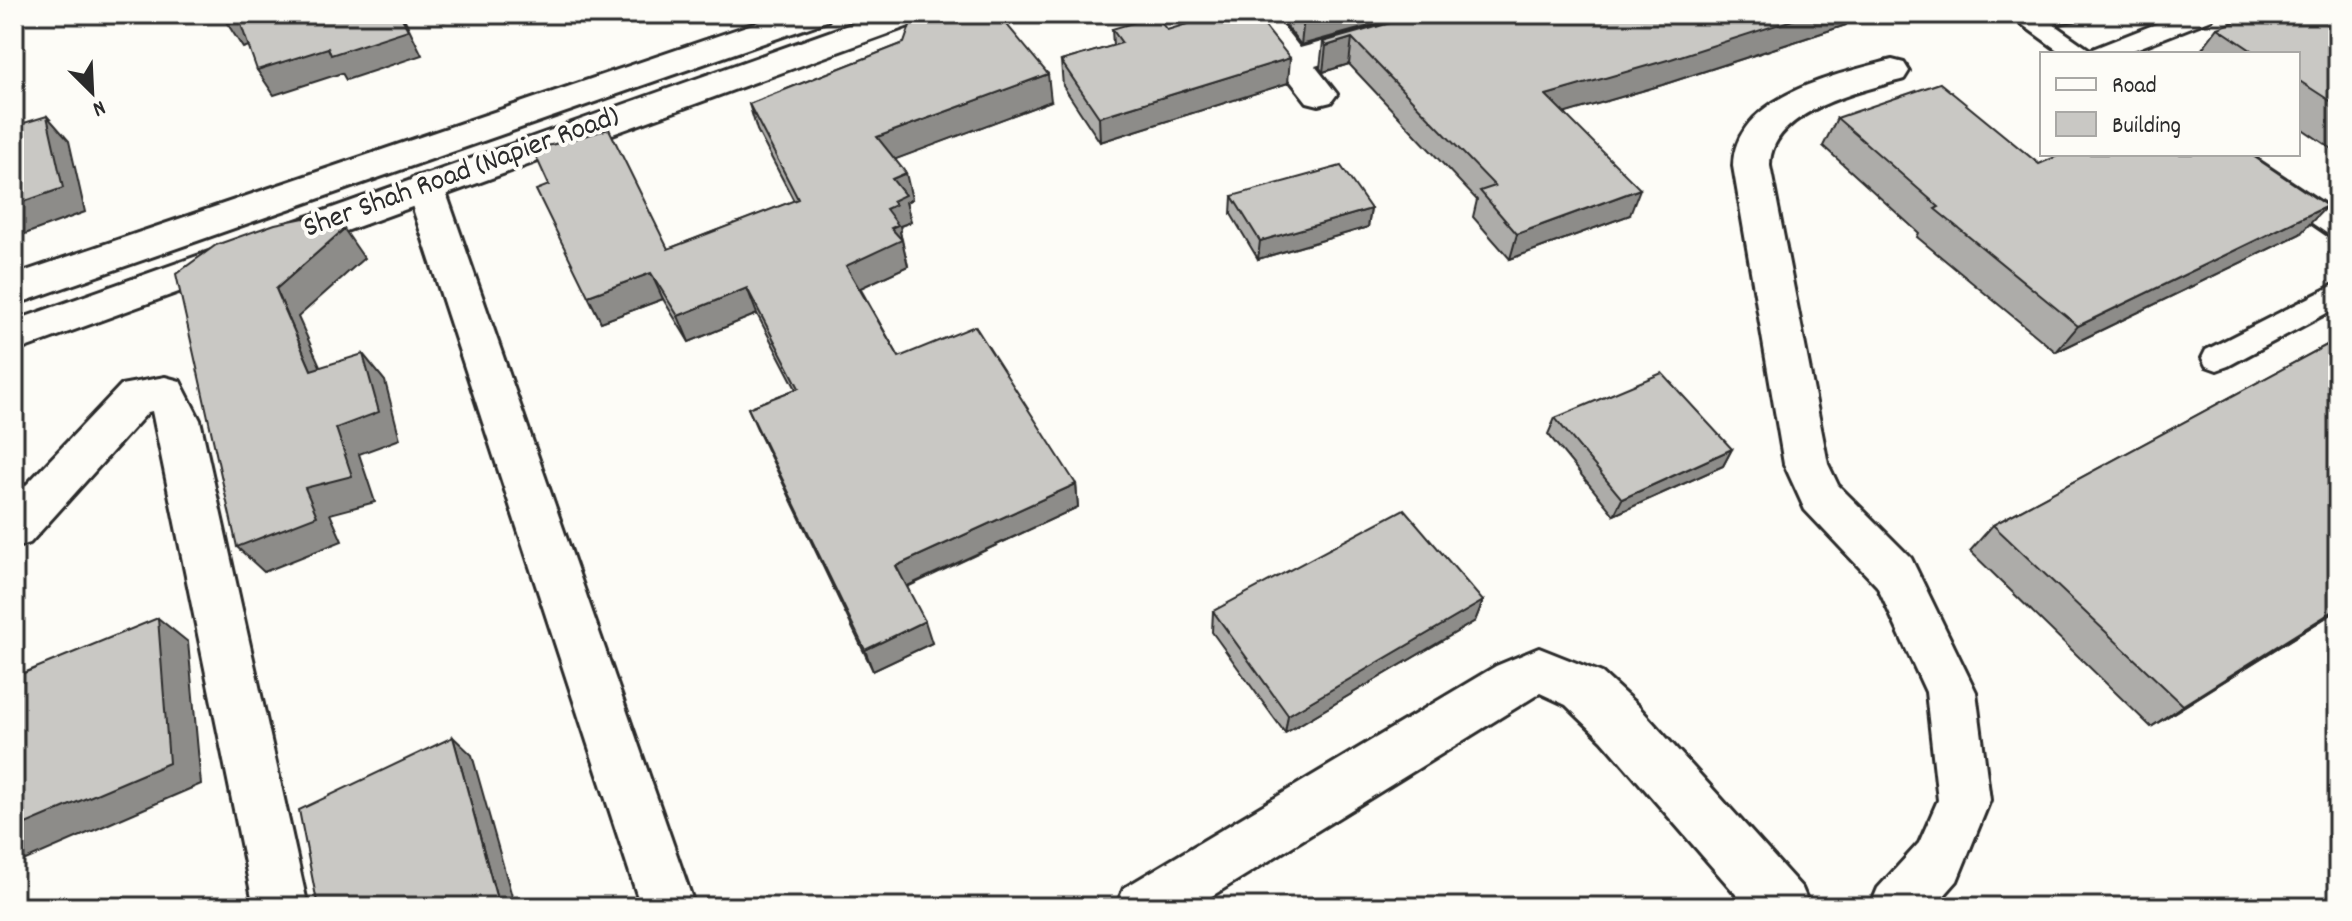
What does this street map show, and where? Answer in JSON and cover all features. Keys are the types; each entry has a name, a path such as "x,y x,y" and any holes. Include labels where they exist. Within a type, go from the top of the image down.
{"street":[{"name":"Sher Shah Road (Napier Road)","path":"14,290 815,14"},
{"name":"Sher Shah Road (Napier Road)","path":"14,337 911,14"},
{"path":"1255,14 1319,94"},
{"path":"1292,61 1462,14"},
{"path":"1892,71 1822,93 1777,115 1759,139 1752,157 1756,200 1806,464 1821,497 1894,572 1951,692 1964,800 1938,862 1897,907"},
{"path":"425,187 668,907"},
{"path":"14,529 136,397 165,393 178,420 281,907"},
{"path":"1143,907 1513,682 1539,670 1584,689 1620,723 1783,907"}],"lane":[{"path":"2025,17 2070,14"},
{"path":"2105,52 2203,14"},
{"path":"2025,17 2077,52"},
{"path":"2232,156 2338,227"},
{"path":"2217,358 2338,294"}],"building":[{"path":"223,14 400,14 408,30 331,55 328,48 257,70 239,19 227,23"},
{"path":"914,14 933,14 942,24 972,14 998,14 1048,74 877,137 906,173 892,179 905,195 892,201 895,205 886,209 898,225 891,228 902,240 846,266 899,357 975,326 1076,484 896,566 925,621 865,650 748,408 799,388 747,288 678,316 651,273 588,296 536,190 549,185 533,150 609,129 668,249 798,199 749,104 904,43"},
{"path":"1220,14 1255,14 1290,58 1099,117 1061,61 1122,43 1112,29 1156,16 1167,30"},
{"path":"1422,14 1811,14 1546,95 1640,189 1517,234 1480,191 1495,186 1352,38 1326,46 1323,42"},
{"path":"2255,14 2338,14 2338,106 2300,81 2300,52 2254,52 2218,28"},
{"path":"1940,83 2039,164 2057,156 2253,156 2327,206 2078,326 1935,209 1939,207 1837,118"},
{"path":"47,116 63,188 14,205 14,126"},
{"path":"1341,166 1371,209 1260,241 1232,196"},
{"path":"304,218 344,229 276,289 311,370 363,354 379,412 336,428 352,476 305,488 317,516 237,547 176,274 216,245 275,224"},
{"path":"2338,339 2338,608 2183,705 1993,525"},
{"path":"1662,373 1732,449 1622,499 1555,418"},
{"path":"1404,509 1483,601 1288,715 1213,611"},
{"path":"158,618 169,763 14,829 14,677"},
{"path":"453,737 499,907 318,907 299,810"}]}
